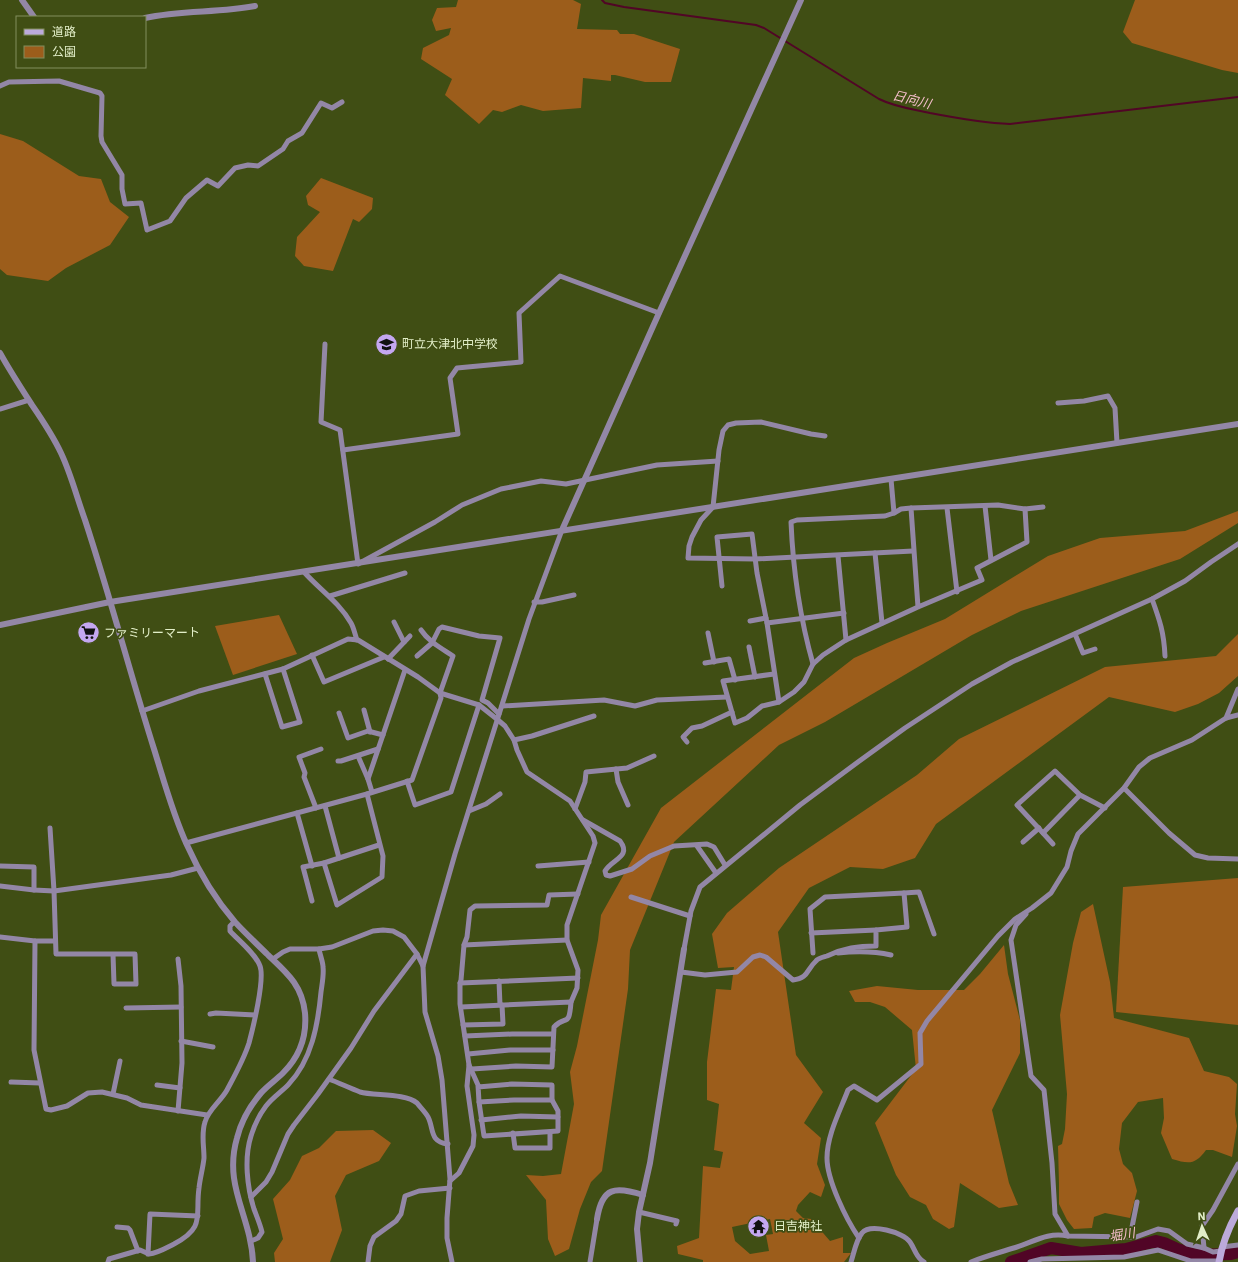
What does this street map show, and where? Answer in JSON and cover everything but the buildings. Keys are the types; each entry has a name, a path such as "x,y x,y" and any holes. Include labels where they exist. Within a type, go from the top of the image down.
{"main road":[{"path":"1219,1262 1232,1221 1238,1211"}],"street":[{"path":"22,0 33,16"},
{"path":"452,1262 447,1238 450,1181 441,1068 425,1012 423,966 469,811 534,602 562,530 801,0"},
{"path":"146,18 162,14 219,11 255,6"},
{"path":"0,86 9,82 59,81 100,94 102,96 102,142 122,175 122,189 125,204 141,203 147,230 170,221 186,198 208,180 218,186 235,168 248,165 258,166 283,150 288,141 302,133 321,103 332,108 342,102"},
{"path":"343,450 458,434 450,378 458,368 521,362 520,313 560,276 659,313"},
{"path":"324,344 321,422 340,430 358,564"},
{"path":"0,353 49,430 64,459 97,558 142,712 167,791 186,843 198,868 234,922 288,974 300,993 305,1012 305,1029 302,1043 295,1058 284,1072 260,1094 246,1115 237,1136 233,1156 234,1180 237,1198 248,1228 253,1262"},
{"path":"1058,403 1084,401 1108,396 1115,408 1117,443"},
{"path":"0,409 29,400"},
{"path":"825,436 810,434 761,422 730,423 723,431 713,507 701,520 692,536 688,546 688,558 755,559 838,556 913,551"},
{"path":"0,625 110,602 1238,424"},
{"path":"358,564 435,522 462,504 501,489 541,481 558,484 585,480 657,465 718,461"},
{"path":"891,479 894,513"},
{"path":"813,664 792,557 790,522 796,520 885,516 901,509 911,508 947,508 998,505 1025,509 1043,507"},
{"path":"984,506 990,560"},
{"path":"911,508 918,607"},
{"path":"947,508 957,592"},
{"path":"774,674 723,681 735,723 747,718 762,706 779,702 794,692 804,682 813,664 822,655 846,640 982,580 977,568 1027,542 1025,509"},
{"path":"722,586 717,537 752,534 779,702"},
{"path":"640,1262 637,1229 639,1212 650,1163 690,916 700,887 800,805 939,705 972,684 1012,662 1152,599 1185,581 1210,562 1238,544"},
{"path":"875,553 882,624"},
{"path":"838,556 846,640"},
{"path":"304,572 316,585 330,596 351,622 357,640"},
{"path":"330,596 405,573"},
{"path":"534,602 574,596"},
{"path":"1152,599 1163,629 1165,656"},
{"path":"750,622 844,613"},
{"path":"394,622 404,642"},
{"path":"417,656 432,643 439,629 442,627 479,636 500,638 482,700 488,703 514,740 527,772 570,801 593,836 595,843 568,920 567,940 578,970 577,988 571,1002 570,1016 567,1020 557,1023 554,1026 552,1067 470,1067"},
{"path":"186,843 297,814 412,780 441,698 440,693 453,656 432,643 421,630"},
{"path":"708,633 714,662"},
{"path":"1075,634 1083,653 1095,649"},
{"path":"312,655 324,682 386,658 410,636"},
{"path":"142,712 200,692 283,669 348,639 357,640 418,677 440,693 479,705 498,717"},
{"path":"749,647 755,677"},
{"path":"705,663 730,660 735,680"},
{"path":"265,674 282,727 300,722 283,669"},
{"path":"368,779 405,670"},
{"path":"1226,718 1238,688"},
{"path":"502,706 604,700 635,706 657,700 727,697"},
{"path":"407,781 415,805 451,792 479,705"},
{"path":"364,710 370,732"},
{"path":"683,738 692,728 702,726 732,712"},
{"path":"339,713 348,738 368,731 383,735"},
{"path":"859,1238 851,1226 828,1172 827,1157 830,1141 848,1090 854,1086 877,1100 920,1064 920,1033 927,1021 998,936 1015,919 1051,893 1067,867 1071,851 1078,834 1124,788 1139,767 1150,758 1192,740 1226,718 1238,715"},
{"path":"514,740 532,736 594,716"},
{"path":"316,808 304,777 305,773 299,757 321,749"},
{"path":"338,761 378,749"},
{"path":"324,863 337,905 382,877 383,856 379,845 369,793 368,779 358,756"},
{"path":"575,809 585,782 586,772 627,768 654,756"},
{"path":"616,769 618,782 628,805"},
{"path":"1053,844 1017,805 1055,771 1080,795 1105,808"},
{"path":"1124,788 1169,833 1195,855 1208,858 1238,859"},
{"path":"469,811 486,804 500,794"},
{"path":"1044,833 1080,795"},
{"path":"325,806 339,858"},
{"path":"297,814 312,866"},
{"path":"582,819 620,841 624,846 625,851 623,855 607,867 605,871 606,875 610,876 632,869 650,856 674,846 697,846 707,844 714,847 725,865"},
{"path":"50,828 56,954 113,954 135,954 136,984 114,984 113,954"},
{"path":"1023,842 1039,828"},
{"path":"312,900 303,867 324,863 379,845"},
{"path":"697,846 716,873"},
{"path":"538,866 589,862"},
{"path":"0,866 34,867 34,890"},
{"path":"0,886 54,891 171,875 198,868"},
{"path":"812,953 810,909 825,896 919,892 934,934"},
{"path":"811,933 907,927 904,893"},
{"path":"478,1087 512,1084 552,1085 552,1100 558,1111 558,1131 484,1136 478,1102 478,1087 470,1067 460,1007 460,983 470,910 475,906 547,905 549,895 578,894"},
{"path":"631,897 690,916"},
{"path":"1032,908 1016,925 1011,940 1031,1076 1044,1090 1052,1163 1055,1214 1068,1236"},
{"path":"108,1262 109,1258 138,1250 148,1254 153,1254 190,1234 194,1227 198,1216 198,1189 204,1158 202,1132 207,1115 214,1109 226,1091 249,1044 261,980 260,966 257,960 230,931 230,926 234,922"},
{"path":"273,959 290,949 319,949 343,943 373,931 383,930 393,931 404,937 417,954 423,966"},
{"path":"681,972 705,975 737,972 753,957 760,956 766,957 793,980 800,979 808,973 816,961 832,954 844,949 858,946 876,946 876,930"},
{"path":"0,938 35,942 56,941"},
{"path":"464,945 567,940"},
{"path":"35,942 34,1050 46,1109 50,1110 67,1106 88,1093 102,1092 113,1094 141,1105 207,1115"},
{"path":"251,1241 258,1238 262,1232 251,1197 248,1178 251,1136 266,1106 288,1085 303,1064 311,1044 320,1008 323,967 319,949"},
{"path":"832,954 866,951 891,955"},
{"path":"251,1197 266,1182 272,1172 288,1134 294,1125 351,1048 374,1011 417,954"},
{"path":"178,959 181,986 182,1063 178,1111"},
{"path":"460,983 578,978"},
{"path":"463,1025 503,1024 499,981"},
{"path":"460,1007 571,1002"},
{"path":"126,1008 181,1008"},
{"path":"210,1014 255,1015"},
{"path":"465,1036 554,1034"},
{"path":"181,1041 213,1047"},
{"path":"468,1054 510,1050 553,1050"},
{"path":"113,1094 120,1061"},
{"path":"450,1181 459,1173 473,1146 474,1134 467,1086 470,1067"},
{"path":"329,1079 360,1092 388,1095 412,1100 429,1118 432,1132 438,1140 442,1144 448,1144"},
{"path":"11,1082 40,1083"},
{"path":"157,1085 180,1088"},
{"path":"478,1102 552,1100"},
{"path":"481,1120 521,1116 558,1117"},
{"path":"513,1133 515,1148 550,1148 550,1132"},
{"path":"1204,1248 1202,1226 1213,1210 1238,1164"},
{"path":"368,1262 370,1246 374,1236 396,1221 402,1214 405,1196 419,1191 450,1188"},
{"path":"590,1262 600,1204 607,1193 614,1190 626,1190 643,1195"},
{"path":"1130,1237 1137,1202"},
{"path":"639,1212 677,1220 676,1224"},
{"path":"148,1254 150,1214 198,1216"},
{"path":"117,1227 128,1228 130,1230 138,1250"},
{"path":"851,1262 859,1238 862,1232 868,1228 885,1230 900,1235 910,1242 916,1253 924,1262"},
{"path":"971,1262 986,1259 1044,1236 1059,1234 1068,1236 1136,1237 1158,1229 1169,1231 1187,1244 1213,1252 1238,1245"},
{"path":"1030,1262 1042,1259 1097,1260 1124,1257 1158,1250 1191,1261 1219,1262"},
{"path":"448,1262 449,1251"}],"green space":[{"path":"458,0 573,0 581,4 577,29 617,30 620,34 634,34 680,49 671,82 645,82 615,75 611,75 611,81 583,78 581,108 543,111 521,105 502,112 493,110 479,124 445,95 452,79 421,59 423,48 449,35 451,28 436,31 432,20 437,8 456,7"},
{"path":"1135,0 1238,0 1238,73 1222,70 1132,43 1123,32"},
{"path":"0,134 23,141 79,176 101,179 110,202 129,217 110,245 66,268 48,281 7,275 0,269"},
{"path":"321,178 373,198 372,209 359,222 353,219 333,271 304,266 295,256 297,237 320,212 308,205 306,196"},
{"path":"1238,511 1238,523 1180,559 1021,611 972,635 825,722 779,745 674,842 630,950 628,989 602,1171 591,1182 580,1209 569,1249 555,1256 548,1239 546,1200 526,1175 543,1176 561,1174 574,1104 570,1072 577,1046 598,940 601,915 661,808 854,658 945,619 1048,556 1100,538 1185,531"},
{"path":"279,615 297,654 233,675 215,626"},
{"path":"1238,634 1238,676 1219,693 1198,704 1175,712 1109,697 936,824 915,858 883,869 850,867 809,888 778,932 796,1055 823,1092 804,1123 821,1138 817,1164 825,1185 821,1197 810,1192 798,1205 796,1211 803,1218 811,1219 830,1241 843,1237 843,1253 851,1253 844,1262 703,1262 703,1260 678,1254 677,1246 699,1238 703,1166 720,1168 723,1152 714,1150 719,1104 707,1100 707,1062 716,989 731,990 734,967 718,968 712,934 727,913 779,868 917,775 959,739 1105,667 1216,656","holes":["770,1219 773,1234 766,1235 769,1251 750,1254 735,1241 732,1227"]},
{"path":"1238,878 1238,1025 1116,1012 1123,887"},
{"path":"1093,904 1110,982 1114,1018 1189,1038 1204,1071 1229,1077 1237,1084 1235,1114 1237,1126 1232,1157 1213,1150 1206,1150 1195,1161 1178,1161 1172,1159 1161,1133 1164,1118 1163,1098 1138,1102 1122,1123 1119,1149 1123,1164 1132,1173 1137,1191 1130,1218 1105,1213 1094,1217 1092,1228 1074,1229 1067,1220 1059,1204 1058,1146 1062,1144 1065,1129 1067,1094 1060,1015 1073,943 1081,912"},
{"path":"1004,945 1008,974 1020,1020 1020,1053 992,1110 1009,1183 1018,1205 999,1208 960,1183 954,1227 949,1229 933,1219 926,1205 910,1197 896,1175 875,1123 916,1069 912,1030 885,1007 870,1002 855,1002 849,991 877,986 918,990 964,990 980,974"},
{"path":"373,1130 391,1143 379,1161 346,1175 335,1196 342,1230 330,1262 275,1262 274,1253 283,1239 273,1199 290,1180 302,1156 319,1148 336,1131"}],"waterway":[{"name":"日向川","path":"602,0 605,3 624,7 756,25 764,28 885,102 910,109 970,120 1010,124 1238,97"},
{"name":"堀川","path":"1011,1262 1051,1248 1081,1253 1126,1249 1156,1241 1196,1255 1231,1254 1238,1252"}],"place":[{"name":"町立大津北中学校","path":"387,344"},
{"name":"ファミリーマート","path":"89,633"},
{"name":"日吉神社","path":"758,1226"}]}
